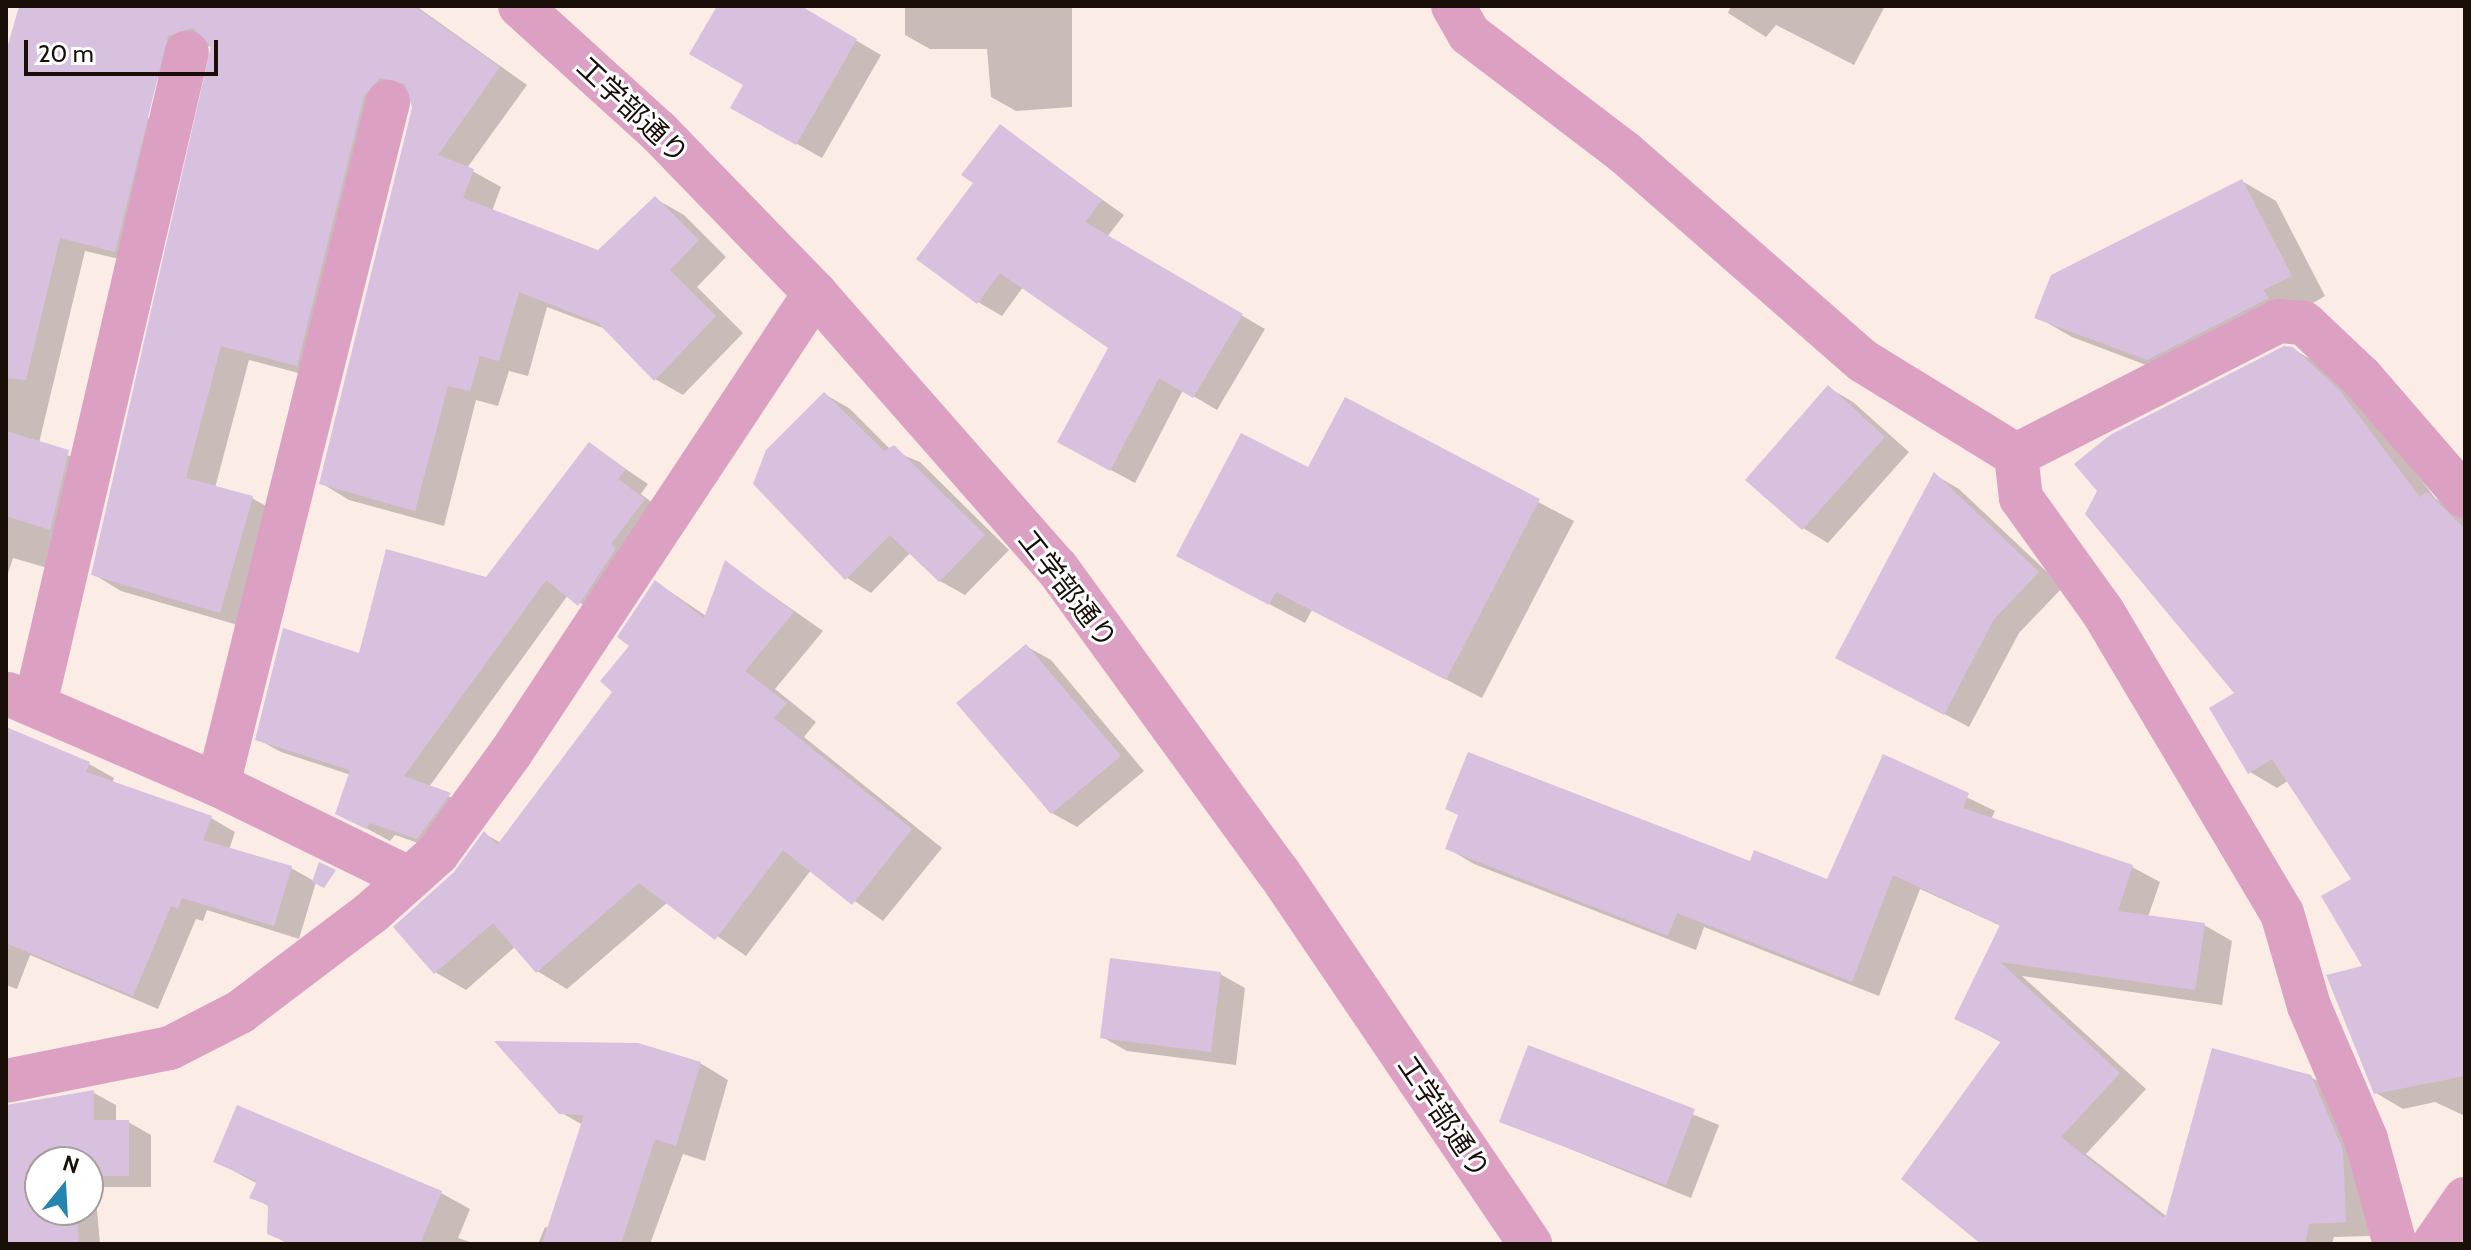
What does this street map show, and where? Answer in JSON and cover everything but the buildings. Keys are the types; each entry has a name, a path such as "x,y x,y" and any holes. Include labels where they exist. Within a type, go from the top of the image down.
{"street":[{"name":"工学部通り","path":"520,6 659,132 815,293 1057,568 1279,873 1530,1244"},
{"path":"1453,6 1469,34 1624,152 1863,361 2016,455"},
{"path":"187,52 20,699 218,785 409,878"},
{"path":"218,785 388,102"},
{"path":"6,1081 170,1048 240,1012 437,854 510,754 815,293"},
{"path":"2016,455 2279,321 2304,323 2362,378 2465,497"},
{"path":"2016,455 2021,498 2103,612 2282,913 2309,1006 2366,1139 2395,1244"},
{"path":"2434,1244 2465,1199"}]}
